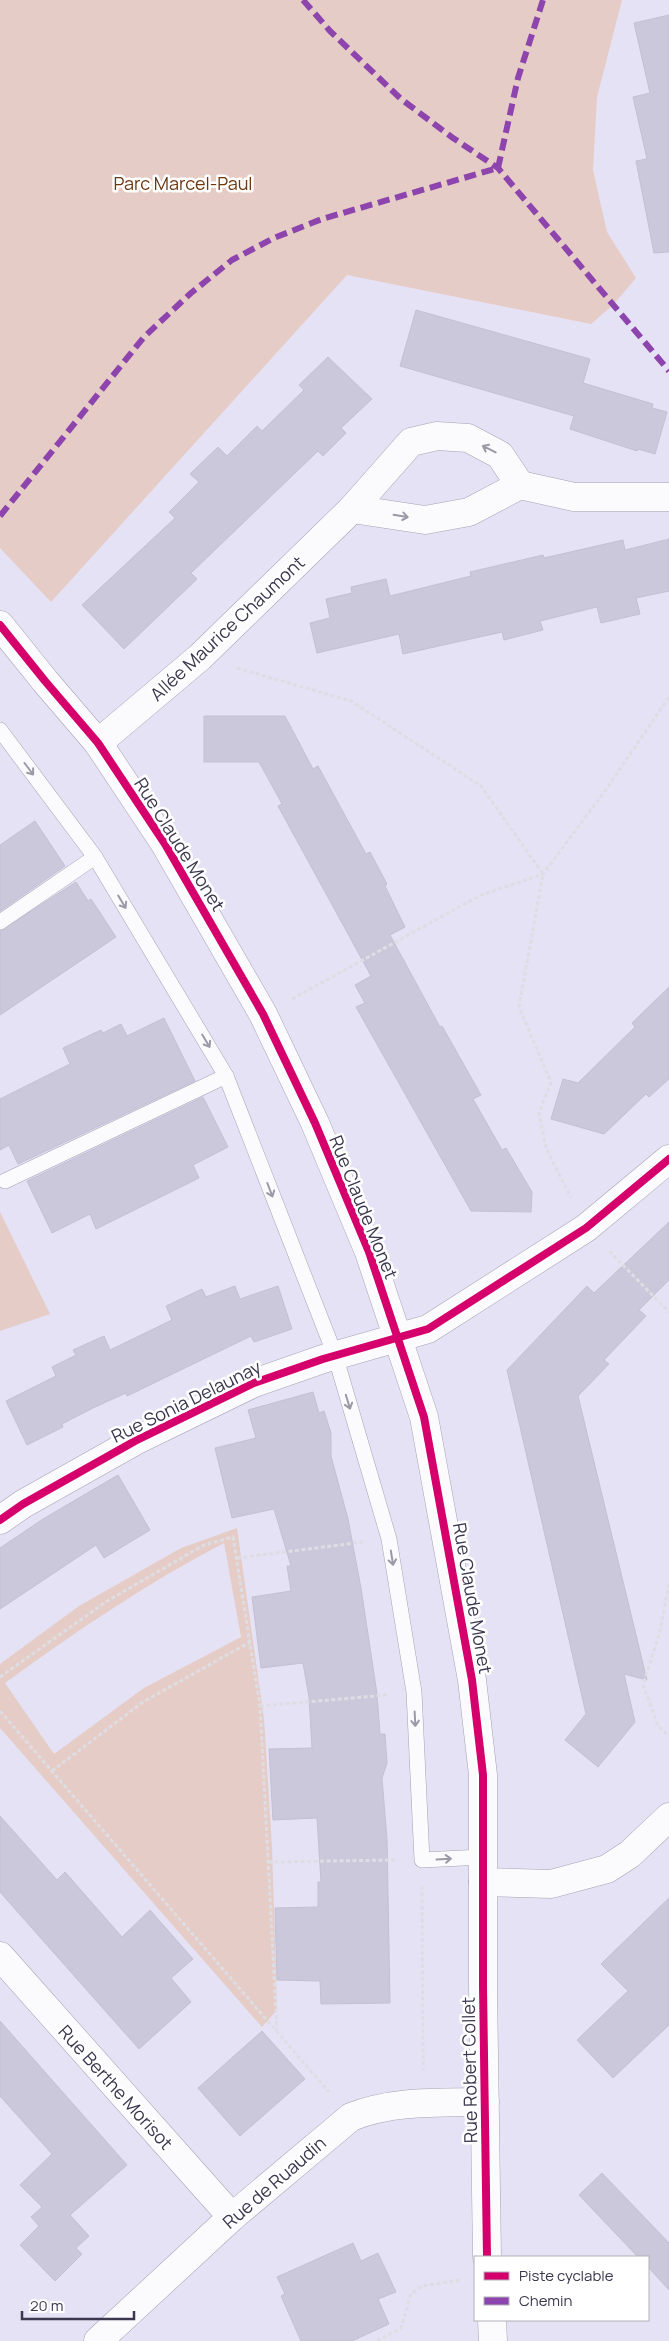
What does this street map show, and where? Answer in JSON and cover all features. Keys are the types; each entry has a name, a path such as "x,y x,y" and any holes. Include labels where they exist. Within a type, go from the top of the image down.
{"street":[{"name":"Allée Maurice Chaumont","path":"98,743 200,657 352,509 411,442 437,436 468,438 500,454 520,485"},
{"path":"352,509 425,520 469,512 520,485 574,496 669,497"},
{"name":"Rue Claude Monet","path":"0,625 45,682 98,743 166,844 263,1014 314,1123 369,1252 424,1417 472,1680 483,1775 483,1869"},
{"name":"Rue Sonia Delaunay","path":"0,1520 23,1504 143,1437 254,1383 334,1355 428,1329 586,1228 667,1162"},
{"path":"483,1869 551,1884 607,1869 630,1854 669,1817"},
{"name":"Rue Robert Collet","path":"483,1869 487,2256"},
{"name":"Rue Berthe Morisot","path":"0,1956 232,2217"},
{"name":"Rue de Ruaudin","path":"98,2341 232,2217 350,2117 372,2108 407,2103 485,2102"},
{"path":"492,2321 493,2341"}],"lane":[{"path":"0,730 95,857 226,1076 334,1355 389,1539 414,1692 422,1860 483,1869"},
{"path":"0,922 95,857"},
{"path":"5,1181 226,1076"}],"path":[{"path":"200,657 351,701 481,786 543,874"},
{"path":"669,697 605,791 543,874 519,1007 551,1082 539,1113 546,1148 586,1228 669,1312"},
{"path":"263,1014 481,895 543,874"},
{"path":"0,1677 108,1600 204,1545 233,1536 260,1706 277,2031"},
{"path":"237,1558 389,1539"},
{"path":"669,1584 660,1631 643,1685 658,1726 669,1736"},
{"path":"52,1771 143,1702 250,1642"},
{"path":"260,1706 414,1692"},
{"path":"0,1711 350,2117"},
{"path":"268,1862 422,1860 424,2103"},
{"path":"377,2341 401,2328 411,2294 422,2286 466,2279"}],"green space":[{"name":"Parc Marcel-Paul","path":"0,0 622,0 597,97 593,170 607,232 636,278 613,305 591,324 347,275 51,602 0,548"},
{"path":"0,1212 50,1314 0,1331"},
{"path":"237,1528 264,1719 272,1847 277,2010 262,2027 0,1728 0,1664 79,1606 181,1548","holes":["224,1543 241,1637 144,1688 54,1754 5,1683 112,1609 195,1558"]}],"building":[{"path":"669,15 669,252 654,253 636,161 647,159 633,97 650,93 634,23"},
{"path":"416,310 590,359 583,383 653,404 652,408 667,412 655,454 638,449 637,451 570,429 574,416 400,366"},
{"path":"328,357 372,399 341,428 346,433 323,456 318,451 191,573 197,579 124,649 82,605 175,518 169,512 199,482 190,474 218,447 227,456 257,426 262,431 304,390 299,385"},
{"path":"669,539 669,591 636,598 640,614 601,623 597,607 540,621 543,630 504,640 502,632 403,654 399,634 317,653 310,623 330,618 326,599 352,593 351,587 386,579 390,596 471,576 470,572 543,555 544,558 623,540 625,550"},
{"path":"204,716 285,716 313,769 318,766 366,854 370,852 387,884 385,886 405,927 390,935 440,1027 442,1026 481,1095 473,1099 502,1150 506,1148 532,1192 531,1212 471,1211 356,1007 365,1003 355,985 371,976 278,806 282,804 259,762 204,762"},
{"path":"35,821 65,866 0,911 0,845"},
{"path":"76,882 88,901 91,899 116,937 0,1015 0,931"},
{"path":"669,987 669,1079 649,1097 646,1094 604,1134 551,1119 563,1079 578,1083 635,1027 632,1023"},
{"path":"164,1018 195,1081 18,1164 9,1145 0,1150 0,1099 70,1064 63,1048 101,1030 103,1033 121,1024 127,1036"},
{"path":"203,1097 228,1147 193,1165 199,1178 96,1229 90,1214 52,1233 27,1181"},
{"path":"669,1222 669,1280 639,1310 646,1316 604,1360 609,1364 578,1396 647,1680 624,1674 635,1722 598,1767 565,1740 586,1714 507,1370 587,1286 594,1293"},
{"path":"235,1286 240,1299 278,1286 292,1329 254,1342 251,1336 127,1396 126,1393 95,1407 62,1424 63,1427 27,1445 6,1401 56,1376 52,1367 76,1355 73,1350 104,1336 110,1350 172,1320 166,1306 202,1289 206,1297"},
{"path":"313,1392 319,1413 324,1411 331,1433 331,1456 348,1519 361,1588 377,1694 380,1734 385,1734 387,1763 382,1778 387,1839 390,2003 321,2004 320,1981 277,1980 275,1908 318,1907 318,1882 321,1882 317,1818 273,1820 269,1749 312,1748 309,1697 303,1663 261,1668 252,1597 291,1591 287,1566 291,1566 274,1509 232,1518 215,1448 256,1438 248,1410"},
{"path":"118,1475 150,1530 104,1558 96,1545 0,1609 0,1548 43,1519"},
{"path":"0,1816 57,1880 65,1872 122,1937 150,1910 193,1959 171,1978 191,2002 139,2049 0,1892"},
{"path":"669,1898 669,2025 613,2078 577,2040 628,1991 601,1964"},
{"path":"0,2021 127,2165 70,2215 89,2236 76,2248 82,2254 55,2281 20,2245 39,2226 31,2217 42,2207 20,2185 52,2154 0,2096"},
{"path":"262,2031 305,2079 240,2136 198,2088"},
{"path":"602,2173 669,2243 669,2290 649,2268 649,2256 637,2256 579,2195"},
{"path":"353,2243 361,2261 378,2253 396,2292 378,2299 389,2324 352,2341 301,2341 281,2296 285,2294 277,2277"}],"marked path":[{"path":"303,0 330,31 401,99 453,138 498,168 669,371"},
{"path":"498,168 518,78 543,0"},
{"path":"0,516 144,337 191,293 232,260 274,238 322,219 498,168"}],"cycle path":[{"path":"0,625 98,743 165,844 263,1014 315,1123 369,1252 424,1417 472,1680 483,1775 483,1987 487,2256"},
{"path":"0,1520 23,1504 135,1441 254,1383 323,1359 428,1329 586,1228 669,1159"}]}
